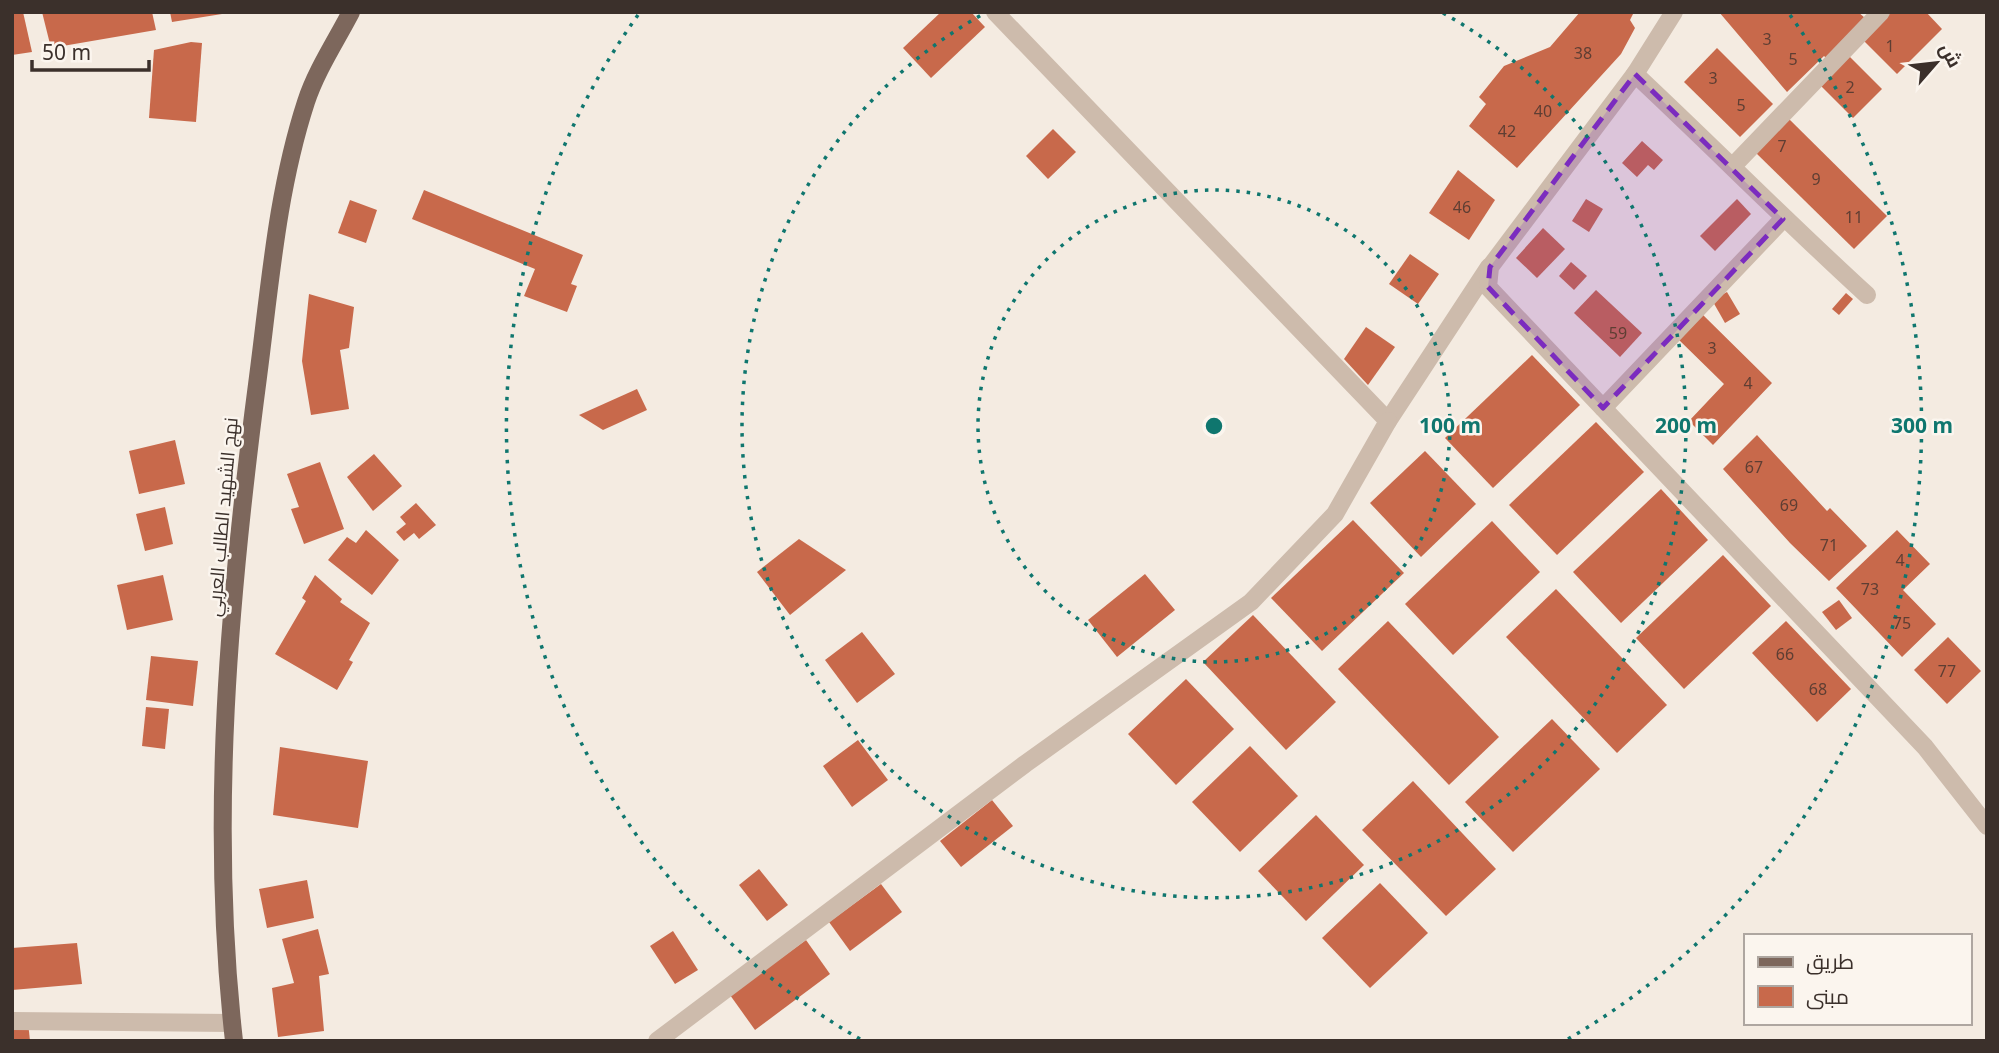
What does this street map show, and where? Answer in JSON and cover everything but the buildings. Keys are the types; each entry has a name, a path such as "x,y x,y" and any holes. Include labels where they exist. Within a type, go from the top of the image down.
{"main road":[{"name":"نهج الشهيد الطالب العربي","path":"233,1032 224,958 222,753 247,459 286,169 307,99 351,12"}],"street":[{"path":"995,12 1388,421"},
{"path":"657,1041 1025,764 1251,602 1335,514 1388,421 1490,267 1635,74 1674,13"},
{"path":"1733,166 1879,13"},
{"path":"1635,74 1733,166 1783,219 1867,295"},
{"path":"1603,408 1783,219"},
{"path":"1490,267 1488,287 1924,747 1987,827"},
{"path":"12,1021 233,1032"}],"highlighted area":[{"path":"1635,74 1783,219 1603,408 1488,287 1490,267"}]}
